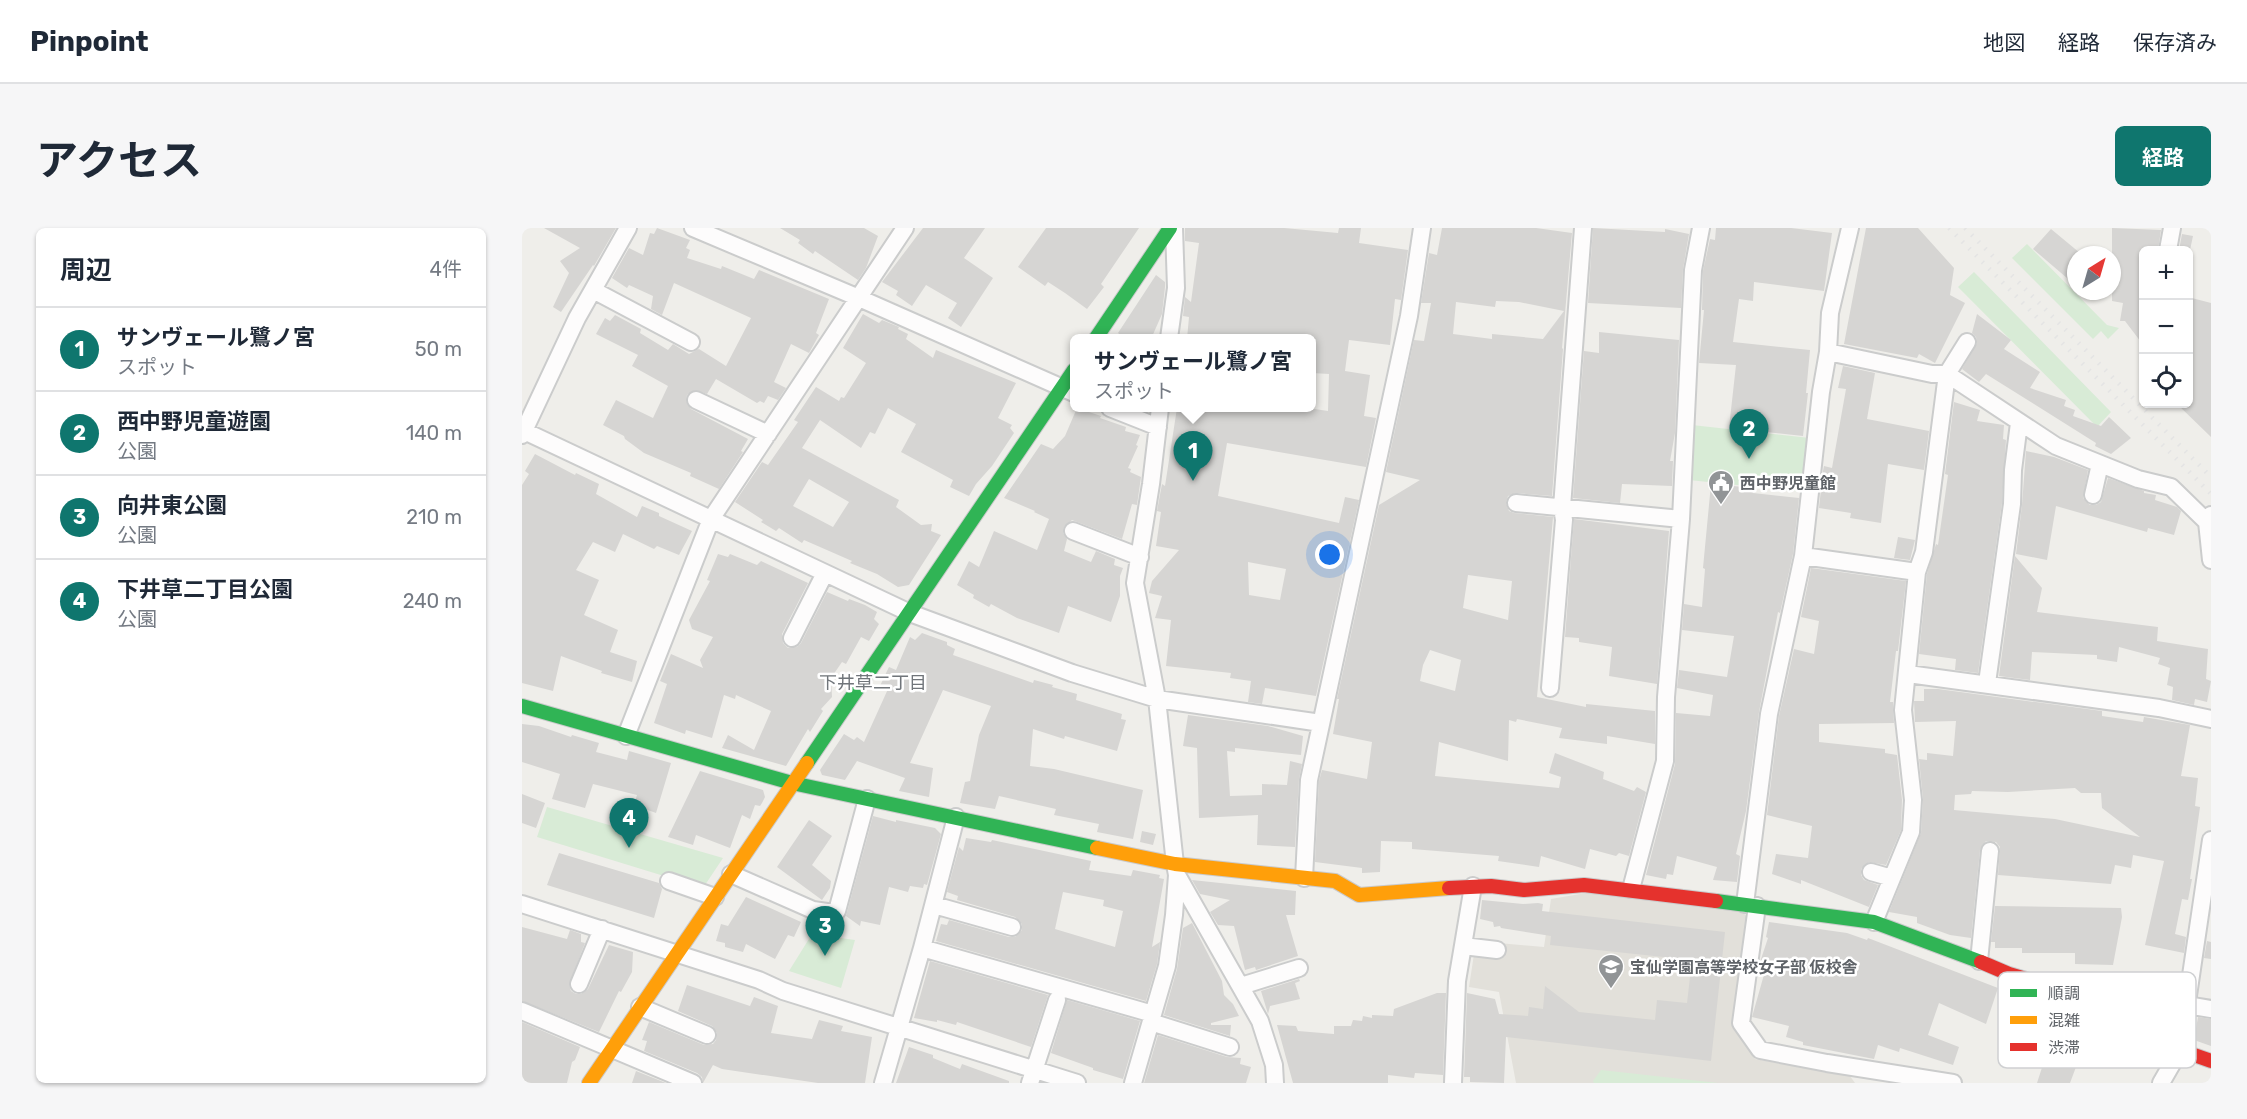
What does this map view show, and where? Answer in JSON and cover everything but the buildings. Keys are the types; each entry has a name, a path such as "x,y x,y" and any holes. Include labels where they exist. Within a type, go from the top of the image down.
{"street":[{"path":"628,228 577,318 522,432 910,613 1072,673 1157,699 1321,723"},
{"path":"589,1083 792,783 1068,391 859,298 693,228"},
{"path":"626,736 711,519 905,228"},
{"path":"1099,334 1172,228"},
{"path":"1170,334 1176,288 1172,228"},
{"path":"1304,878 1309,780 1409,316 1422,228"},
{"path":"1550,688 1564,520 1562,507 1583,228"},
{"path":"1631,889 1665,761 1666,697 1681,519 1693,270 1701,228"},
{"path":"1850,228 1830,313 1828,352 1821,392 1803,556 1769,714 1741,1023 1760,1050 1864,1076 1953,1083"},
{"path":"2169,246 2172,228"},
{"path":"593,290 690,342"},
{"path":"1874,922 1911,832 1913,800 1904,710 1917,572 1924,552 1947,374 1966,342"},
{"path":"1828,352 1932,374 1947,374 2056,446 2138,479 2171,487 2209,519 2211,560"},
{"path":"696,400 768,434"},
{"path":"1120,412 1158,427"},
{"path":"1133,1083 1167,966 1176,869 1157,699 1135,584 1160,412"},
{"path":"1987,683 2012,504 2013,470 2019,423"},
{"path":"2093,495 2100,464"},
{"path":"1516,503 1681,519"},
{"path":"1073,531 1140,557"},
{"path":"1803,556 1917,572"},
{"path":"792,639 825,573"},
{"path":"1908,674 2159,708 2211,719"},
{"path":"522,706 792,783 956,817 1176,869 1335,881 1359,895 1473,886 1542,890 1584,885 1631,889 1874,922 2004,972"},
{"path":"731,874 813,910 837,911 867,799"},
{"path":"883,1083 934,905 956,817"},
{"path":"2192,972 2210,860 2211,840"},
{"path":"1979,961 1990,851"},
{"path":"1176,869 1260,1021 1274,1065 1275,1083"},
{"path":"1870,872 1892,878"},
{"path":"669,881 716,897"},
{"path":"1453,1083 1457,981 1473,886"},
{"path":"522,904 759,980 783,991 898,1026 1033,1076 1077,1083"},
{"path":"934,905 1012,927"},
{"path":"579,984 602,929"},
{"path":"1463,946 1497,950"},
{"path":"922,948 1152,1018 1230,1047"},
{"path":"1240,986 1299,968"},
{"path":"1033,1076 1057,1000"},
{"path":"2196,1006 2211,1009"},
{"path":"640,1007 707,1035"},
{"path":"522,1011 693,1083"},
{"path":"2196,1056 2211,1061"},
{"path":"2161,1083 2170,1068"}],"shaded area":[{"name":"宝仙学園高等学校女子部 仮校舎","path":"1586,893 1742,911 1747,917 1733,1027 1755,1059 1850,1076 1855,1083 1516,1083 1499,992 1469,987 1476,941 1544,947 1551,899"}],"green space":[{"path":"2027,244 2067,284 2067,300 2082,300 2107,325 2119,328 2108,339 2101,331 2093,339 2012,258"},
{"path":"1974,272 2111,412 2097,427 1958,287"},
{"path":"1692,425 1810,438 1803,492 1689,480"},
{"path":"547,807 723,858 703,888 537,837"},
{"path":"812,934 855,940 841,988 789,971"},
{"path":"1601,1070 1718,1083 1594,1083 1593,1081"}],"railway":[{"path":"1949,228 2211,494"},
{"path":"1965,228 2211,477"}],"traffic: fast":[{"path":"1099,334 1170,228"},
{"path":"807,763 1070,376"},
{"path":"522,706 792,783 1097,848"},
{"path":"1716,901 1874,922 1981,962"}],"traffic: slow":[{"path":"589,1083 807,763"},
{"path":"1097,848 1175,864 1335,881 1359,895 1449,888"}],"traffic: jam":[{"path":"1449,888 1491,886 1524,890 1584,885 1716,901"},
{"path":"1981,962 2004,972"},
{"path":"2196,1056 2211,1061"}],"place":[{"name":"西中野児童遊園","path":"1749,459"},
{"name":"サンヴェール鷺ノ宮","path":"1193,481"},
{"name":"西中野児童館","path":"1721,506"},
{"name":"下井草二丁目公園","path":"629,848"},
{"name":"向井東公園","path":"825,956"},
{"name":"宝仙学園高等学校女子部 仮校舎","path":"1611,990"}],"district":[{"name":"下井草二丁目","path":"873,683"}]}
